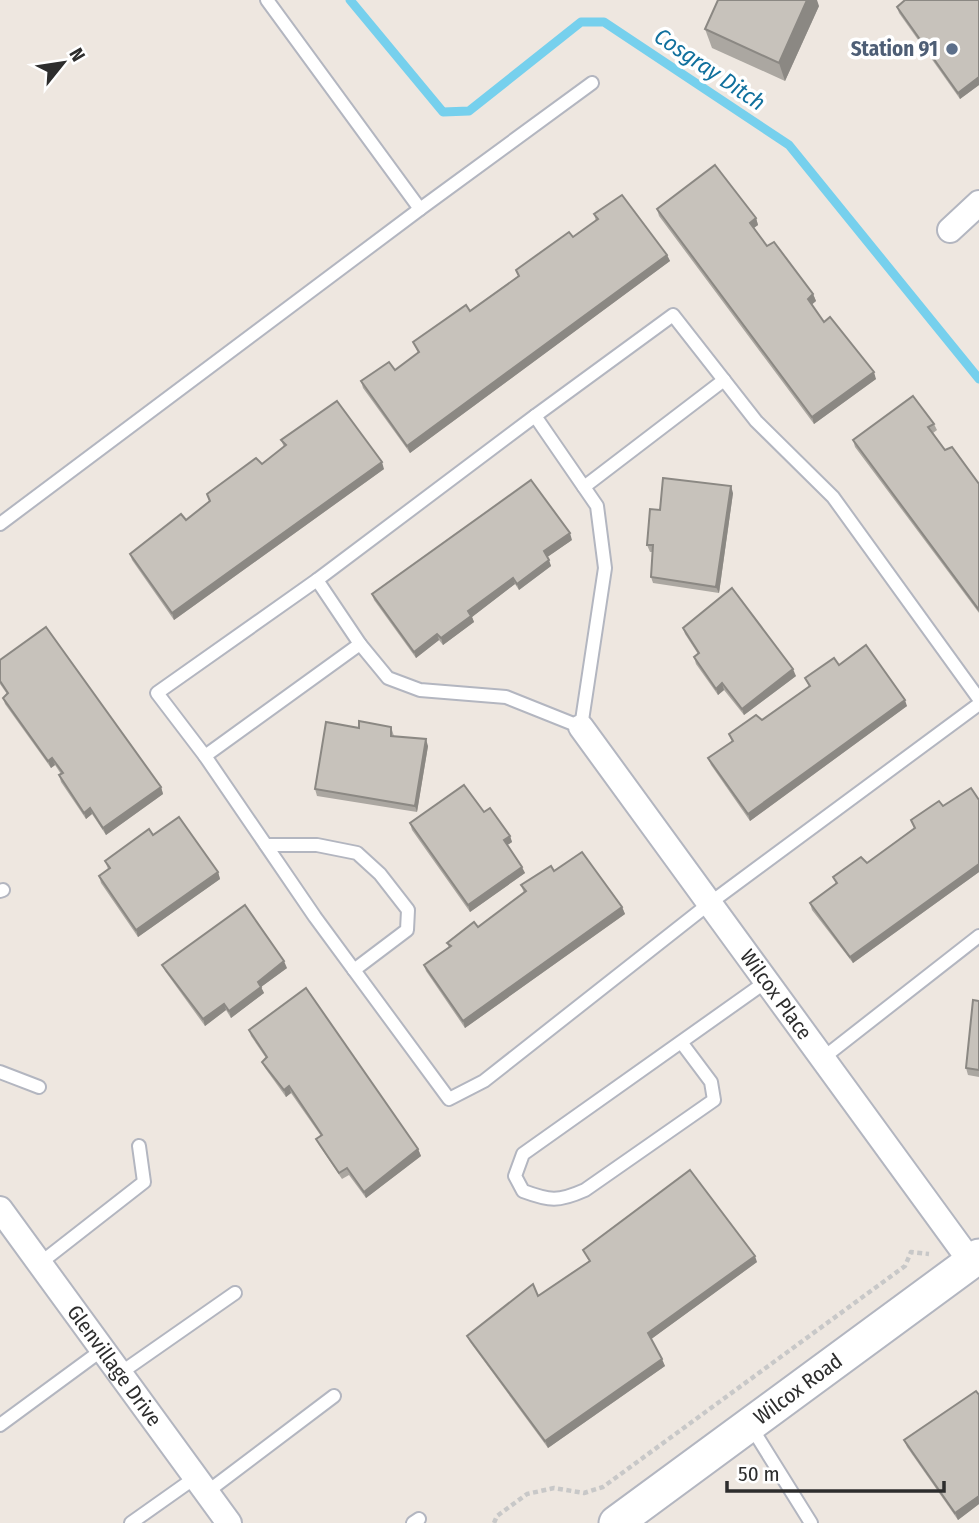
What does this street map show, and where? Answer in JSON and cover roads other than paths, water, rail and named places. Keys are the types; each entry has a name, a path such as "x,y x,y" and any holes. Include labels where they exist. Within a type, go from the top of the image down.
{"street":[{"path":"950,230 979,203"},
{"name":"Wilcox Place","path":"580,727 971,1258"},
{"name":"Glenvillage Drive","path":"2,1217 229,1523"},
{"name":"Wilcox Road","path":"617,1523 971,1258"}],"lane":[{"path":"267,0 421,209"},
{"path":"0,524 592,83"},
{"path":"673,315 724,380 757,421 833,497 979,701 710,903 484,1081 449,1099 354,971 205,756 157,693 317,580 673,315"},
{"path":"584,487 724,380"},
{"path":"317,580 360,644 388,678 420,690 506,697 580,727 605,568 597,506 535,416"},
{"path":"205,756 360,644"},
{"path":"266,845 317,845 357,853 380,874 408,910 407,930 354,971"},
{"path":"823,1058 979,936"},
{"path":"681,1042 711,1082 714,1100 585,1191 564,1200 542,1198 523,1191 515,1176 523,1154 767,981"},
{"path":"0,1072 39,1087"},
{"path":"39,1264 145,1182 139,1146"},
{"path":"120,1374 235,1293"},
{"path":"0,1425 102,1350"},
{"path":"131,1523 201,1484 334,1396"},
{"path":"750,1425 811,1523"}],"waterway":[{"name":"Cosgray Ditch","path":"350,0 443,112 469,111 581,22 604,22 789,145 979,379"}],"place":[{"name":"Station 91","path":"952,49"}]}
